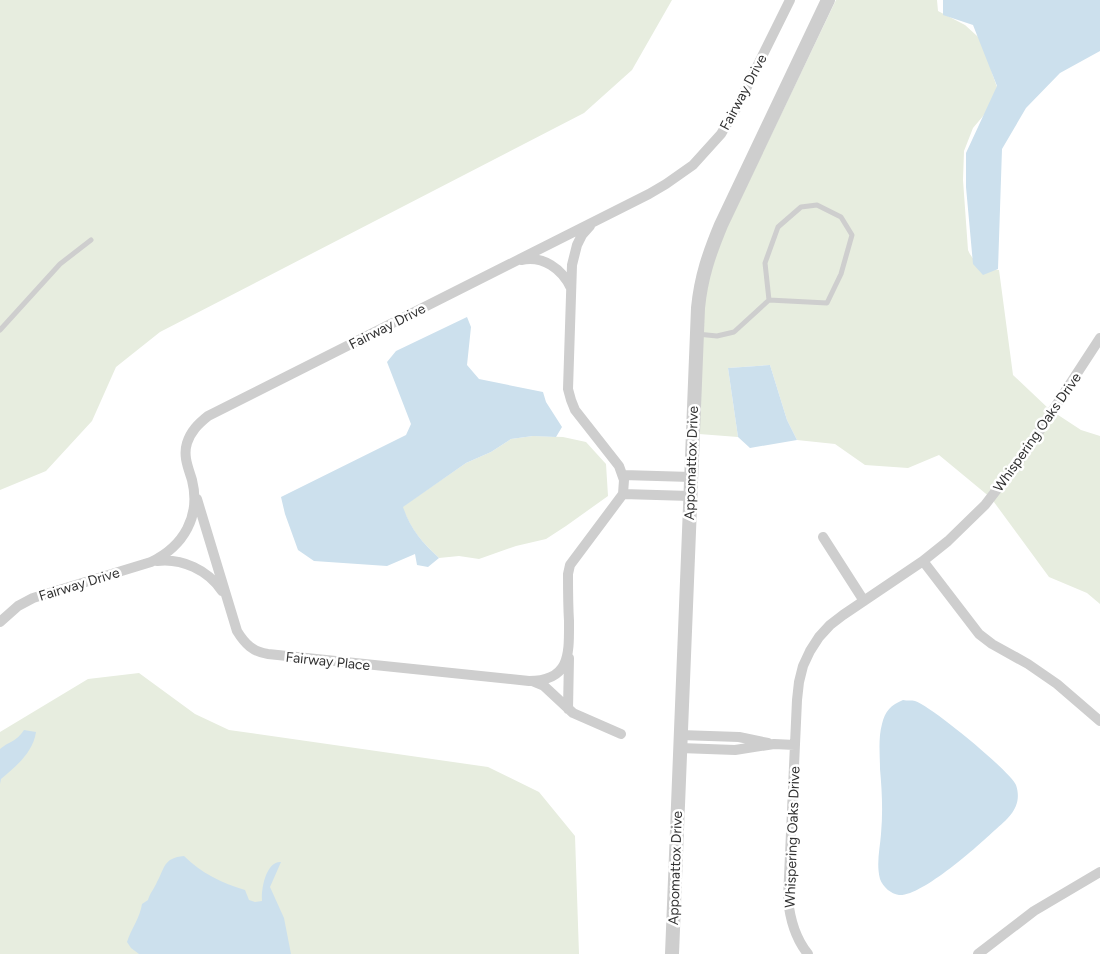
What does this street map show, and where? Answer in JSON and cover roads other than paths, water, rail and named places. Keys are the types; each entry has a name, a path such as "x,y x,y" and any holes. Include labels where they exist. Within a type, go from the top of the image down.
{"street":[{"name":"Fairway Drive","path":"0,622 18,606 33,598 151,562 170,551 184,536 194,513 195,502 192,482 186,464 187,444 190,434 208,416 666,184 693,165 714,143 729,122 790,0"},
{"name":"Appomattox Drive","path":"672,954 700,284 708,257 721,225 828,0"},
{"path":"568,710 568,574 570,566 623,494 624,485 623,475 619,466 575,410 570,400 568,389 572,265 577,245 587,228 600,218"},
{"path":"515,261 534,258 548,263 562,274 570,288"},
{"name":"Whispering Oaks Drive","path":"808,954 795,935 788,906 799,682 803,666 810,651 830,625 923,561 962,528 1002,484 1099,342"},
{"path":"623,475 691,477"},
{"name":"Fairway Place","path":"192,482 237,631 248,646 260,653 529,680 545,680 564,665 569,651"},
{"path":"623,494 690,496"},
{"path":"823,537 864,601"},
{"path":"151,562 176,561 204,573 218,584 229,605"},
{"path":"923,561 979,634 992,644 1012,654 1044,675 1100,721"},
{"path":"529,680 544,686 568,710 621,734"},
{"path":"680,742 739,737 774,744 795,745"},
{"path":"978,954 1034,911 1100,872"}],"lane":[{"path":"697,334 717,336 734,332 769,300 827,303 841,274 852,235 841,217 817,205 801,207 778,227 766,263 769,300"},
{"path":"0,330 60,264 91,240"}],"water":[{"path":"943,0 1100,0 1100,51 1060,73 1026,108 1002,149 998,269 983,275 973,264 966,187 966,153 997,86 973,25 943,15"},
{"path":"467,317 471,327 467,365 479,379 543,392 546,402 562,427 556,437 533,436 511,439 491,452 466,463 403,507 418,535 439,558 428,567 417,565 415,554 387,566 314,561 298,550 281,497 406,435 411,424 387,362 396,351"},
{"path":"770,365 787,420 797,440 750,448 738,437 728,368"},
{"path":"903,700 915,701 924,705 986,754 1016,785 1018,799 1010,816 963,858 935,880 909,893 899,895 890,892 885,887 881,882 879,873 878,862 882,826 880,741 885,715 892,706"},
{"path":"24,730 36,732 34,740 28,753 1,779 0,784 0,749"},
{"path":"184,856 212,877 245,890 249,900 255,902 262,901 262,890 268,871 276,863 281,862 270,887 284,918 291,954 139,954 131,948 127,942 142,904 148,900 168,861"}]}
